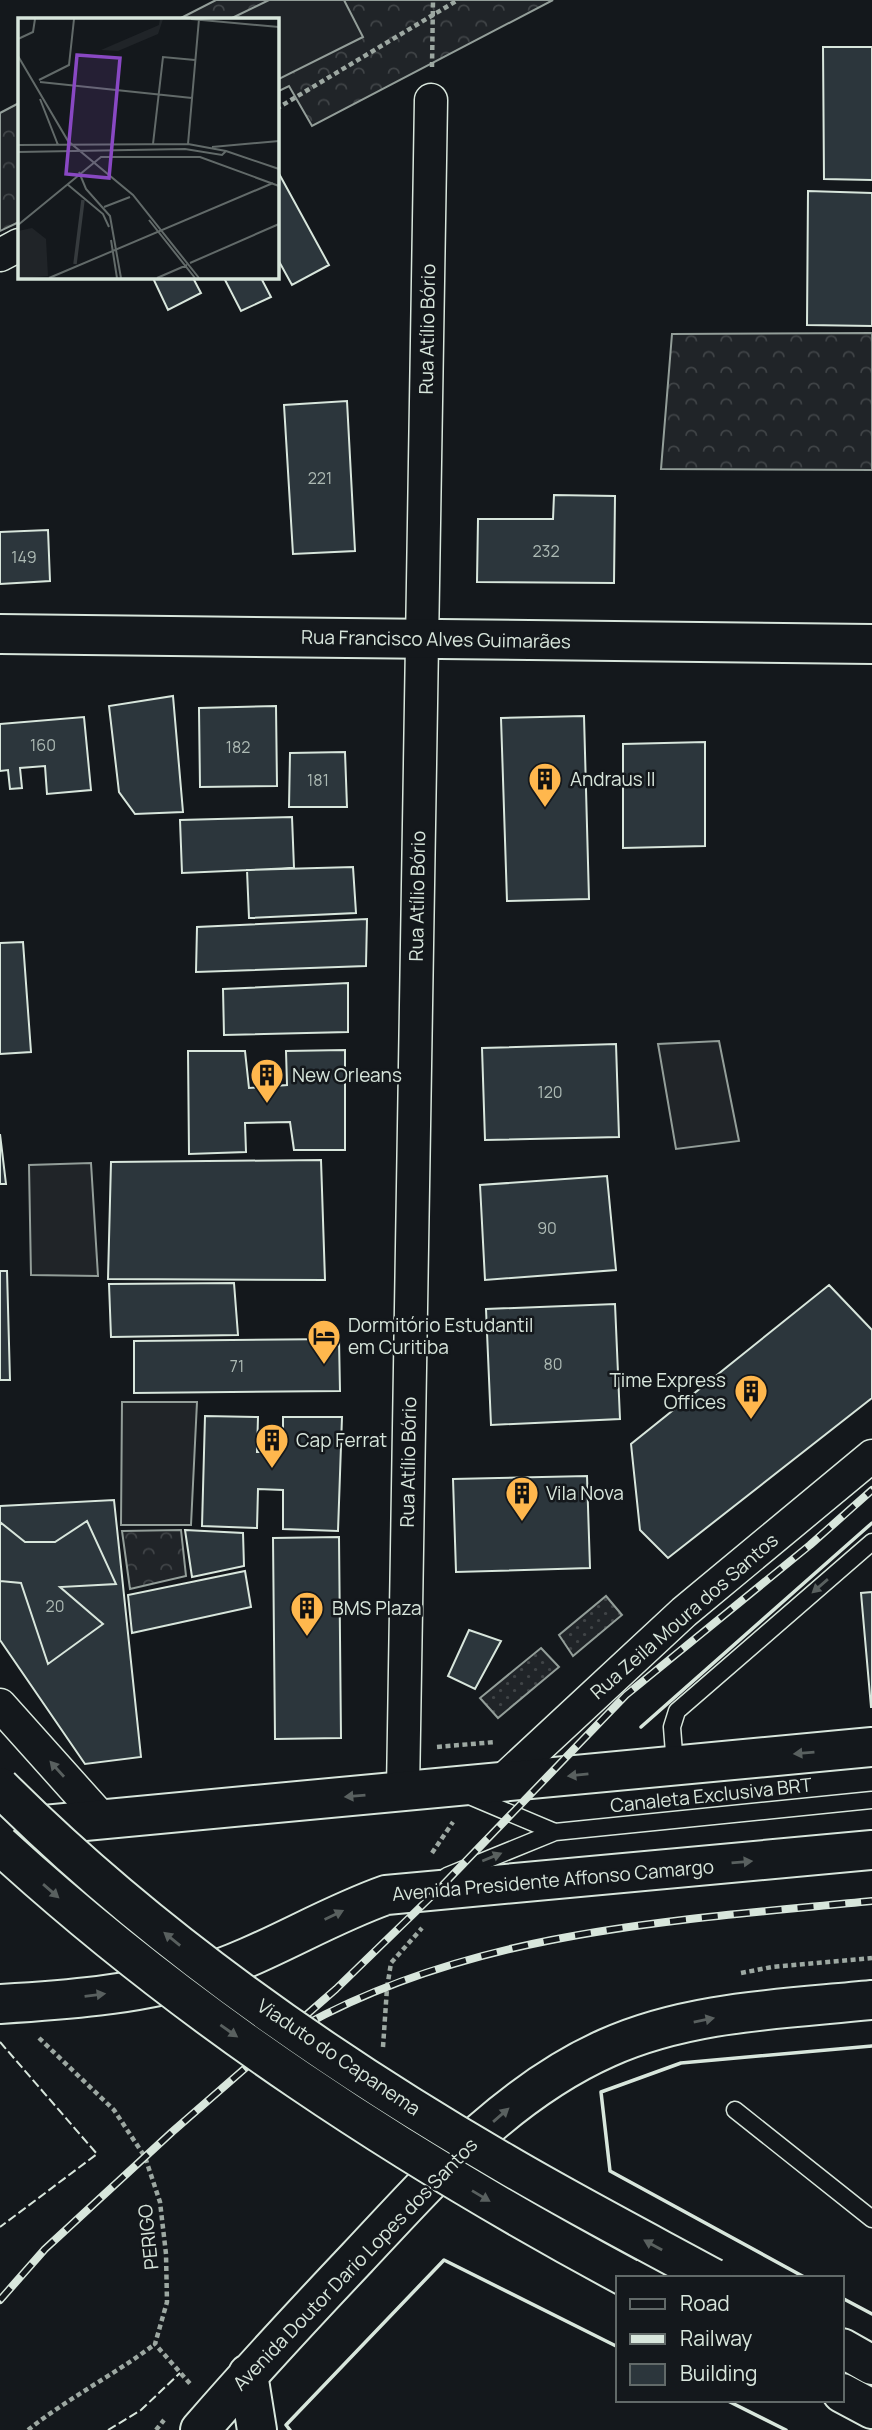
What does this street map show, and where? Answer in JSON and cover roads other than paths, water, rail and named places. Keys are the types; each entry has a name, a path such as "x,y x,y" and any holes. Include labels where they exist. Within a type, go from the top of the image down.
{"main road":[{"name":"Rua Francisco Alves Guimarães","path":"0,634 872,644"},
{"path":"0,1829 872,1747"},
{"name":"Viaduto do Capanema","path":"0,1787 85,1868 204,1964 320,2047 390,2094 503,2163 709,2276"},
{"name":"Viaduto do Capanema","path":"0,1845 134,1960 283,2069 457,2182 624,2276"},
{"name":"Avenida Presidente Affonso Camargo","path":"0,2004 93,1996 195,1977 248,1957 386,1895 417,1907 872,1850"},
{"name":"Avenida Doutor Dario Lopes dos Santos","path":"200,2430 248,2374 429,2183 521,2098 561,2071 609,2047 662,2028 758,2012 872,2000"},
{"path":"844,2349 872,2364"},
{"path":"248,2374 257,2430"},
{"path":"844,2394 872,2409"}],"street":[{"name":"Rua Atílio Bório","path":"402,1791 431,100"},
{"path":"0,255 18,245"},
{"name":"Rua Zeila Moura dos Santos","path":"500,1782 684,1612 872,1456"},
{"path":"0,1704 103,1820"}],"lane":[{"path":"675,1766 672,1727 677,1711 872,1542"},
{"name":"Canaleta Exclusiva BRT","path":"448,1787 555,1832"},
{"name":"Canaleta Exclusiva BRT","path":"417,1907 555,1832 872,1800"},
{"path":"735,2110 872,2219"}],"railway":[{"path":"0,2300 45,2249 172,2132 336,1989 440,1888 626,1695 810,1545 872,1490"},
{"path":"303,2026 369,1994 438,1969 509,1949 653,1924 872,1901"}],"place":[{"name":"Andraus II","path":"545,809"},
{"name":"New Orleans","path":"267,1105"},
{"name":"Dormitório Estudantil em Curitiba","path":"324,1366"},
{"name":"Time Express Offices","path":"751,1421"},
{"name":"Cap Ferrat","path":"272,1470"},
{"name":"Vila Nova","path":"522,1523"},
{"name":"BMS Plaza","path":"307,1638"}]}
